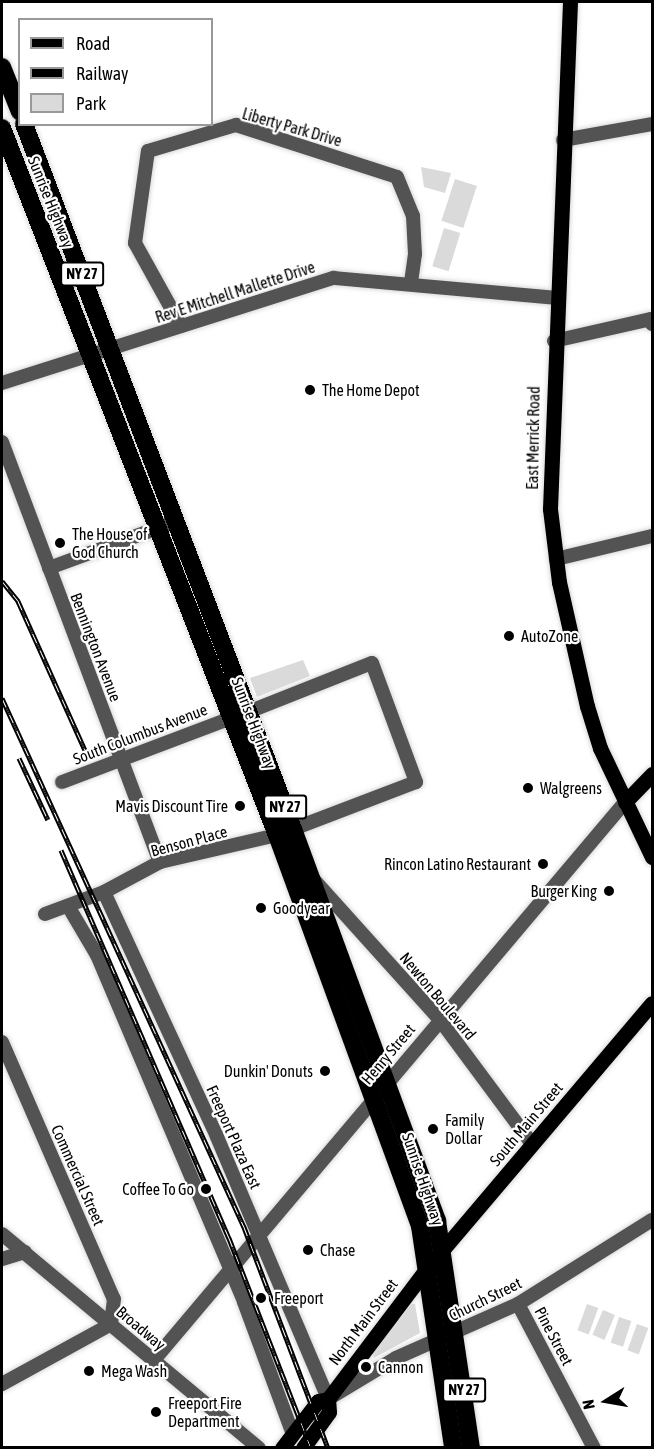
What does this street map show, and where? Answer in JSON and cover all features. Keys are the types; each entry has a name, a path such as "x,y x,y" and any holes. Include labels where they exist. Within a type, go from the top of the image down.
{"highway":[{"path":"2,67 18,107"},
{"name":"Sunrise Highway","path":"25,126 111,348 166,525 231,718 285,832 310,876 434,1210 443,1250 456,1333"},
{"name":"Sunrise Highway","path":"2,128 93,354 248,711 333,996 374,1099 420,1226 439,1340"},
{"name":"NY 27","path":"456,1333 471,1448"},
{"name":"NY 27","path":"439,1340 453,1448"}],"main road":[{"name":"East Merrick Road","path":"570,2 549,468 556,559 587,706 600,748 652,857"},
{"name":"Henry Street","path":"625,802 652,774"},
{"name":"South Main Street","path":"428,1267 652,1004"},
{"name":"North Main Street","path":"282,1448 318,1401 328,1399 428,1267"},
{"name":"North Main Street","path":"303,1448 329,1412 328,1399"}],"street":[{"path":"563,140 652,124"},
{"name":"Liberty Park Drive","path":"181,326 135,243 148,151 237,125 397,177 413,216 415,254 411,284"},
{"name":"Rev E Mitchell Mallette Drive","path":"2,383 334,278 556,298"},
{"path":"554,341 652,322"},
{"name":"Bennington Avenue","path":"2,442 160,862"},
{"path":"49,568 166,525"},
{"path":"556,559 652,536"},
{"name":"Benson Place","path":"45,914 104,892 160,862 285,832 416,782 372,663 248,711"},
{"name":"South Columbus Avenue","path":"62,782 231,718"},
{"name":"Henry Street","path":"154,1360 625,802"},
{"name":"Newton Boulevard","path":"310,876 440,1020 532,1144"},
{"name":"Freeport Plaza East","path":"104,892 259,1233 328,1399"},
{"path":"68,906 97,955 230,1268 292,1432"},
{"name":"Commercial Street","path":"3,1049 114,1299 111,1324"},
{"name":"Church Street","path":"328,1399 396,1358 519,1304 652,1220"},
{"name":"Broadway","path":"2,1234 259,1448"},
{"path":"2,1259 25,1252"},
{"name":"Pine Street","path":"519,1304 594,1448"},
{"path":"2,1384 111,1324"}],"green space":[{"path":"421,167 451,173 445,193 424,187"},
{"path":"455,179 477,186 463,228 441,221"},
{"path":"444,228 460,233 449,271 432,266"},
{"path":"303,660 310,676 257,697 250,678"},
{"path":"411,1304 415,1304 420,1333 374,1358 372,1353"},
{"path":"587,1304 598,1308 589,1334 577,1330"},
{"path":"603,1310 615,1315 604,1340 592,1335"},
{"path":"619,1317 631,1321 623,1347 611,1343"},
{"path":"637,1324 648,1328 639,1354 627,1350"}],"railway":[{"path":"2,581 18,601 86,752"},
{"path":"2,698 244,1227 328,1448"},
{"path":"19,758 48,820"},
{"path":"61,850 229,1238 311,1448"}],"place":[{"name":"The Home Depot","path":"310,390"},
{"name":"The House of God Church","path":"60,543"},
{"name":"AutoZone","path":"509,636"},
{"name":"Walgreens","path":"528,788"},
{"name":"Mavis Discount Tire","path":"240,806"},
{"name":"Rincon Latino Restaurant","path":"543,864"},
{"name":"Burger King","path":"609,891"},
{"name":"Goodyear","path":"261,908"},
{"name":"Dunkin' Donuts","path":"325,1071"},
{"name":"Family Dollar","path":"433,1129"},
{"name":"Coffee To Go","path":"206,1189"},
{"name":"Chase","path":"308,1250"},
{"name":"Freeport","path":"261,1298"},
{"name":"Cannon","path":"366,1367"},
{"name":"Mega Wash","path":"89,1371"},
{"name":"Freeport Fire Department","path":"156,1412"}]}
